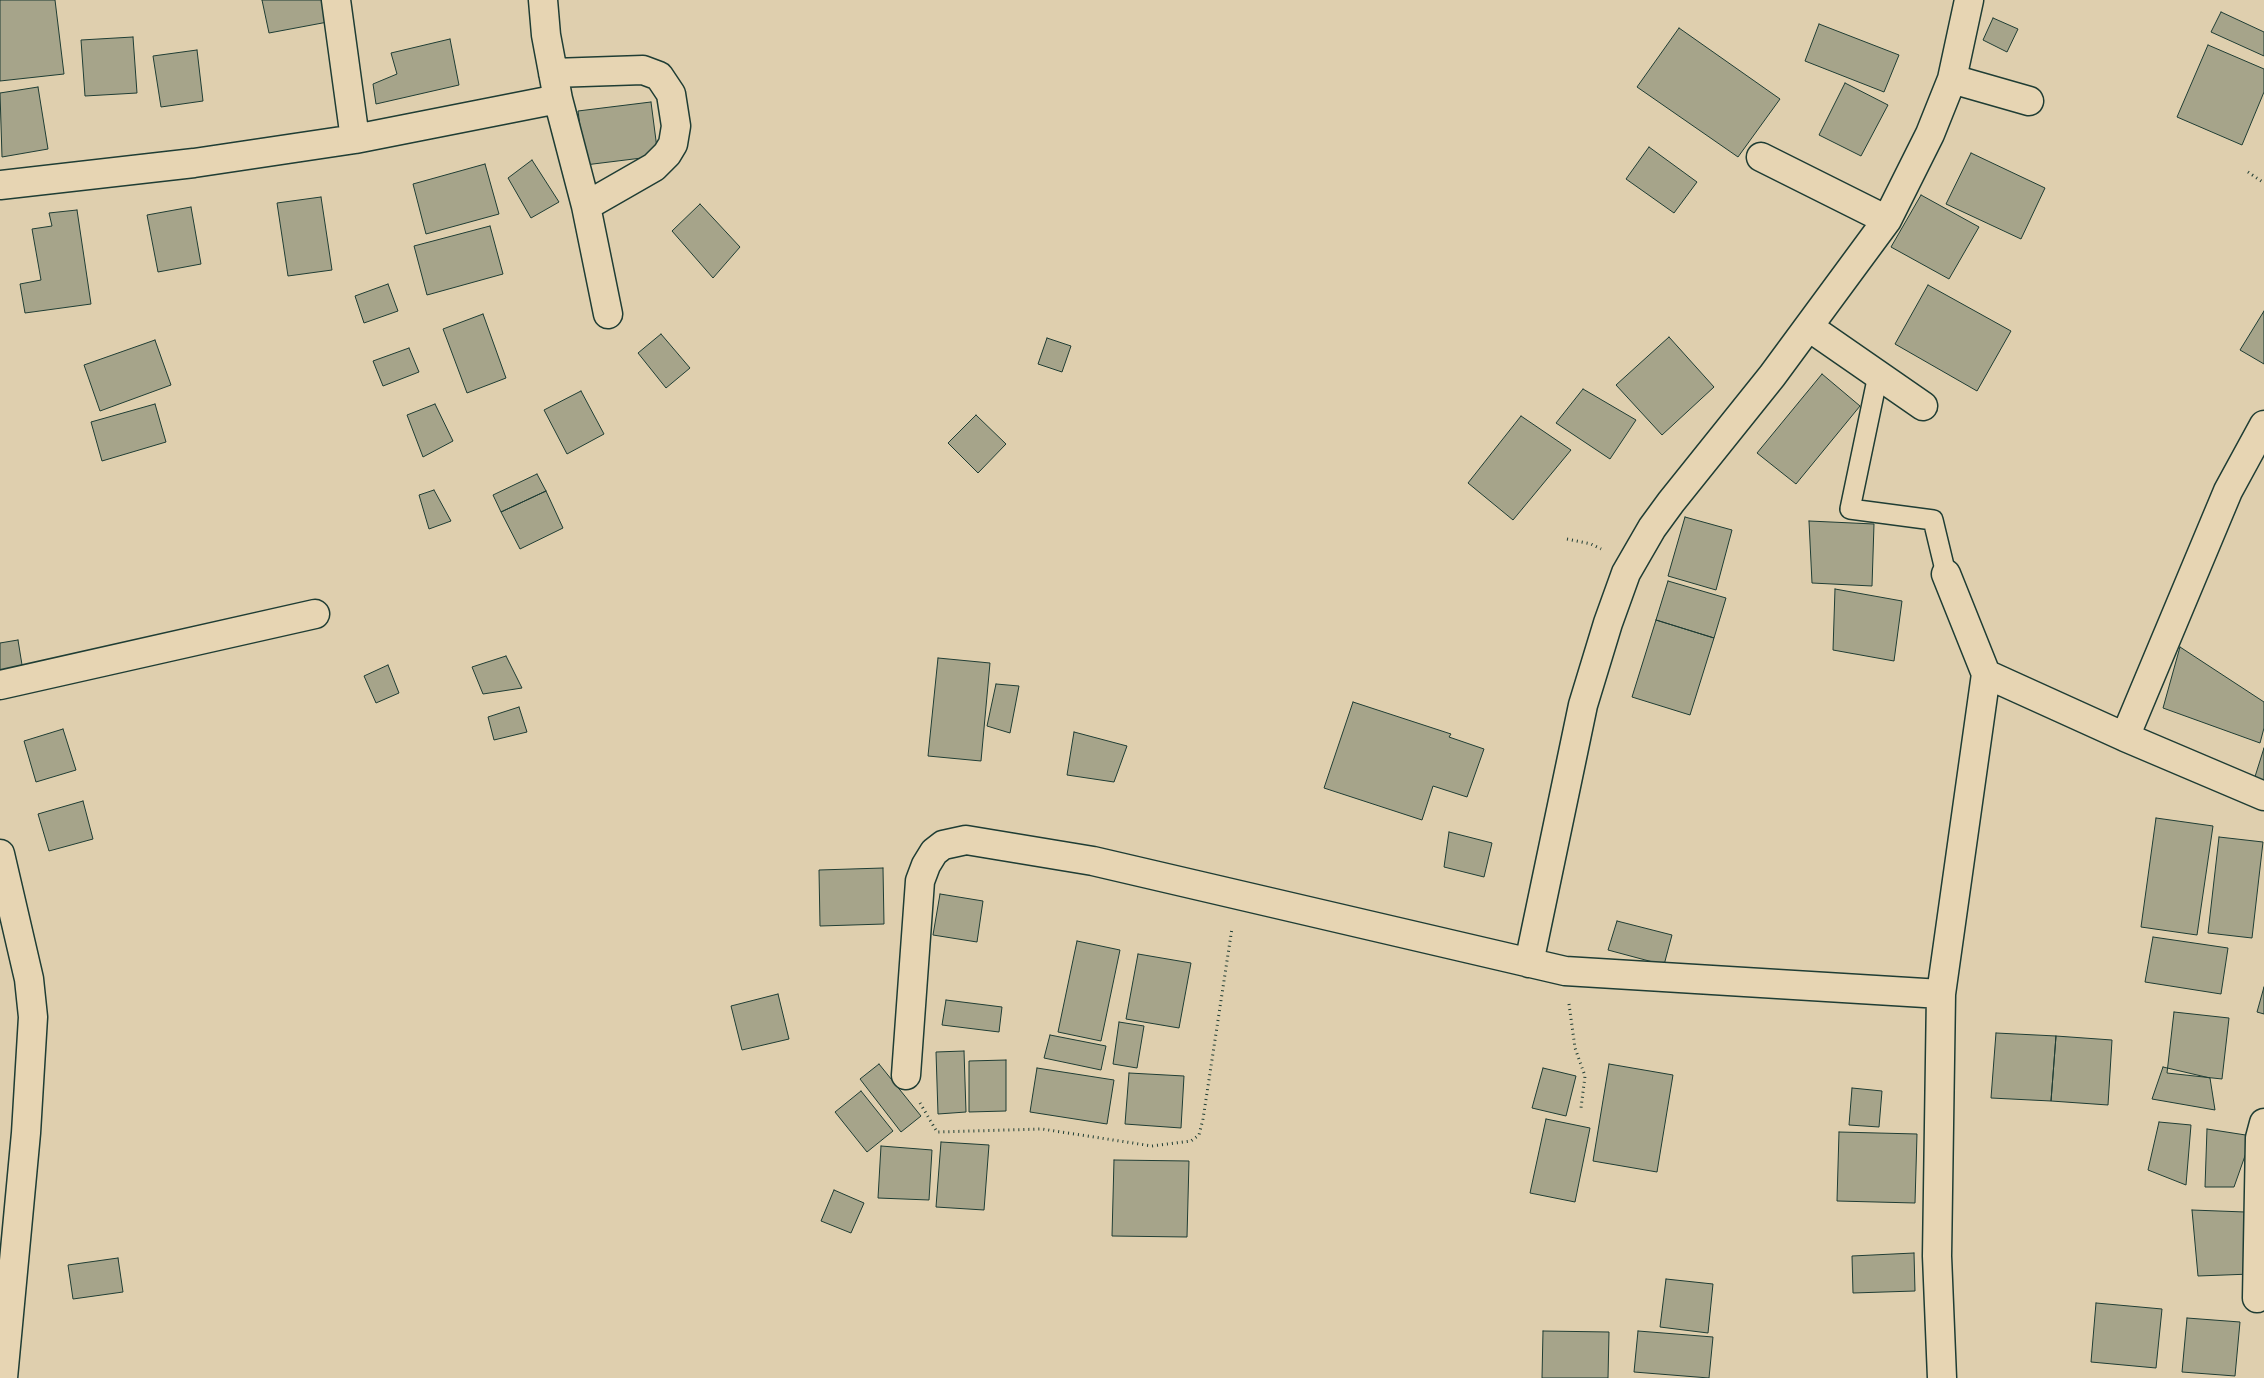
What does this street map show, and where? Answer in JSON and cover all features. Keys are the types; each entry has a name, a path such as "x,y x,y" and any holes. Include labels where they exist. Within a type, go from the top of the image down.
{"street":[{"path":"336,0 356,139"},
{"path":"543,0 546,35 556,86 586,206 608,314"},
{"path":"1529,963 1583,705 1608,623 1626,574 1652,528 1671,502 1809,327 1887,220 1930,134 1952,79 1969,0"},
{"path":"0,185 25,180 194,163 356,139 556,86 643,70 659,76 671,94 676,126 676,137 668,154 654,167 615,192 586,206"},
{"path":"1952,79 2029,101"},
{"path":"1761,157 1887,220"},
{"path":"1809,327 1923,406"},
{"path":"2124,737 2228,491 2264,424"},
{"path":"1942,1378 1937,1256 1941,994 1986,674 1946,574"},
{"path":"0,685 315,614"},
{"path":"1986,674 2124,737 2264,796"},
{"path":"906,1074 920,882 926,865 934,852 943,845 966,840 1093,861 1565,971 1941,994"},
{"path":"0,854 29,979 33,1017 26,1133 3,1378"},
{"path":"2257,1298 2260,1138 2264,1123"}],"lane":[{"path":"1878,375 1850,509 1933,520 1946,574"}],"path":[{"path":"2248,172 2264,183"},
{"path":"906,1074 937,1132 1042,1129 1152,1146 1191,1141 1199,1135 1203,1120 1237,895"},
{"path":"1565,971 1575,1048 1585,1076 1581,1108"}],"building":[{"path":"0,0 55,0 64,74 0,81"},
{"path":"262,0 329,0 333,21 269,33"},
{"path":"2221,12 2264,32 2264,56 2211,32"},
{"path":"1993,18 2018,29 2007,52 1983,40"},
{"path":"1819,24 1899,55 1884,92 1805,61"},
{"path":"1679,28 1780,99 1738,157 1637,87"},
{"path":"133,37 137,93 85,96 81,40"},
{"path":"450,39 459,85 376,104 373,84 397,74 391,53"},
{"path":"2208,45 2264,69 2264,92 2242,145 2177,117"},
{"path":"197,50 203,101 161,107 153,56"},
{"path":"1845,83 1888,105 1861,156 1819,135"},
{"path":"38,87 48,149 2,157 0,93"},
{"path":"651,102 658,156 585,165 578,111"},
{"path":"1649,147 1697,182 1674,213 1626,179"},
{"path":"1971,153 2045,188 2021,239 1946,204"},
{"path":"532,160 559,202 531,218 508,178"},
{"path":"485,164 499,214 426,234 413,184"},
{"path":"1921,195 1979,227 1949,279 1891,247"},
{"path":"321,197 332,270 288,276 277,203"},
{"path":"700,204 740,247 713,278 672,231"},
{"path":"191,207 201,264 158,272 147,215"},
{"path":"77,210 91,304 25,313 20,284 41,280 32,229 52,226 49,213"},
{"path":"490,226 503,274 427,295 414,246"},
{"path":"388,284 398,311 364,323 355,296"},
{"path":"1928,285 2011,331 1977,391 1895,344"},
{"path":"2264,311 2264,364 2240,350"},
{"path":"483,314 506,378 467,393 443,329"},
{"path":"661,334 690,368 666,388 638,353"},
{"path":"1669,337 1714,387 1662,435 1616,385"},
{"path":"1047,338 1071,346 1062,372 1038,364"},
{"path":"155,340 171,385 100,411 84,365"},
{"path":"409,348 419,372 383,386 373,361"},
{"path":"1822,374 1860,406 1796,484 1757,453"},
{"path":"1583,389 1636,420 1610,459 1556,423"},
{"path":"581,391 604,434 567,454 544,410"},
{"path":"155,404 166,442 102,461 91,422"},
{"path":"435,404 453,441 423,457 407,415"},
{"path":"976,415 1006,444 978,473 948,443"},
{"path":"1521,416 1571,450 1513,520 1468,483"},
{"path":"537,474 546,491 501,512 493,495"},
{"path":"434,490 451,521 429,529 419,495"},
{"path":"546,491 563,528 520,549 501,512"},
{"path":"1685,517 1732,530 1716,590 1668,576"},
{"path":"1809,521 1874,524 1872,586 1812,583"},
{"path":"1668,581 1726,598 1714,638 1656,620"},
{"path":"1835,589 1902,601 1894,661 1833,650"},
{"path":"1656,620 1714,638 1690,715 1632,697"},
{"path":"18,640 23,671 0,675 0,643"},
{"path":"2180,647 2264,702 2264,728 2260,743 2163,708"},
{"path":"506,656 522,688 483,694 472,667"},
{"path":"938,658 990,663 981,761 928,756"},
{"path":"388,665 399,693 376,703 364,676"},
{"path":"996,684 1019,686 1010,733 987,726"},
{"path":"1353,702 1451,734 1449,737 1484,749 1467,797 1433,786 1422,820 1324,788"},
{"path":"519,707 527,732 494,740 488,717"},
{"path":"63,729 76,770 36,782 24,741"},
{"path":"1074,732 1127,746 1114,782 1067,775"},
{"path":"2264,748 2264,786 2253,783"},
{"path":"83,801 93,839 49,851 38,814"},
{"path":"2156,818 2213,826 2197,935 2141,927"},
{"path":"1449,832 1492,843 1484,877 1444,867"},
{"path":"2219,837 2263,842 2252,938 2208,933"},
{"path":"883,868 884,924 820,926 819,870"},
{"path":"940,894 983,901 977,942 933,935"},
{"path":"1617,921 1672,935 1664,965 1608,950"},
{"path":"2153,937 2228,948 2221,994 2145,982"},
{"path":"1077,941 1120,950 1101,1041 1058,1032"},
{"path":"1138,954 1191,963 1179,1028 1126,1019"},
{"path":"2264,987 2264,1014 2257,1012"},
{"path":"778,994 789,1039 742,1050 731,1006"},
{"path":"946,1000 1002,1007 999,1032 942,1025"},
{"path":"2174,1012 2229,1018 2222,1079 2167,1073"},
{"path":"1119,1022 1144,1026 1137,1068 1113,1064"},
{"path":"1996,1033 2056,1036 2051,1101 1991,1098"},
{"path":"1050,1035 1106,1046 1101,1070 1044,1058"},
{"path":"2056,1036 2112,1040 2108,1105 2051,1101"},
{"path":"964,1051 966,1112 938,1114 936,1052"},
{"path":"1006,1060 1006,1111 969,1112 969,1061"},
{"path":"879,1064 921,1116 901,1132 860,1079"},
{"path":"1609,1064 1673,1075 1657,1172 1593,1161"},
{"path":"2163,1067 2210,1078 2215,1110 2152,1099"},
{"path":"1037,1068 1114,1080 1107,1124 1030,1112"},
{"path":"1543,1068 1576,1076 1566,1116 1532,1108"},
{"path":"1129,1073 1184,1076 1181,1128 1125,1124"},
{"path":"1852,1088 1882,1091 1879,1127 1849,1125"},
{"path":"861,1091 893,1131 867,1152 835,1112"},
{"path":"1546,1119 1590,1128 1575,1202 1530,1193"},
{"path":"2159,1122 2191,1125 2186,1185 2148,1170"},
{"path":"2207,1129 2252,1136 2234,1187 2205,1187"},
{"path":"1839,1132 1917,1134 1915,1203 1837,1201"},
{"path":"941,1142 989,1145 984,1210 936,1207"},
{"path":"881,1146 932,1150 929,1200 878,1198"},
{"path":"1114,1160 1189,1161 1187,1237 1112,1236"},
{"path":"834,1190 864,1203 851,1233 821,1221"},
{"path":"2192,1210 2245,1212 2251,1274 2198,1276"},
{"path":"1914,1253 1915,1291 1853,1293 1852,1256"},
{"path":"118,1258 123,1292 73,1299 68,1265"},
{"path":"1666,1279 1713,1284 1708,1333 1660,1327"},
{"path":"2096,1303 2162,1309 2156,1368 2091,1362"},
{"path":"2187,1318 2240,1322 2235,1376 2182,1372"},
{"path":"1543,1331 1609,1332 1608,1378 1542,1378"},
{"path":"1638,1331 1713,1337 1709,1378 1634,1372"}]}
